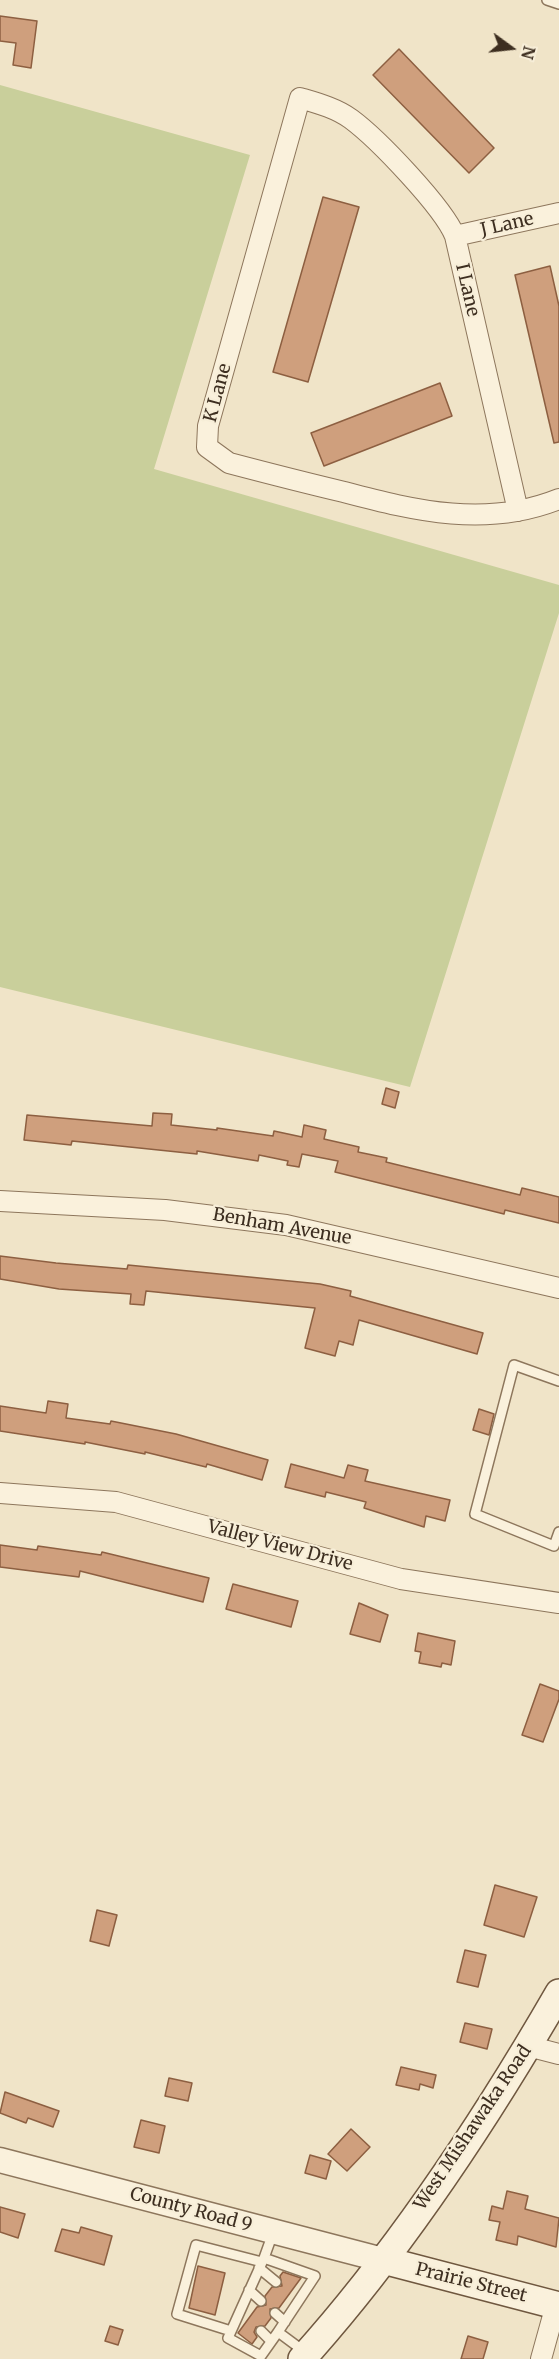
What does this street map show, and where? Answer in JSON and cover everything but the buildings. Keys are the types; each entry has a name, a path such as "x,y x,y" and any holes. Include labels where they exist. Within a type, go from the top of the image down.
{"main road":[{"name":"West Mishawaka Road","path":"304,2356 382,2260 426,2201 528,2046 559,1993"},
{"name":"Prairie Street","path":"382,2260 557,2305"}],"street":[{"name":"I Lane","path":"300,98 330,107 350,118 366,132 450,223 455,236 518,510"},
{"name":"K Lane","path":"300,98 210,417 207,447 229,463 397,506 453,515 485,516 518,510"},
{"name":"J Lane","path":"455,236 559,213"},
{"path":"518,510 559,500"},
{"name":"Benham Avenue","path":"0,1201 165,1210 276,1224 345,1237 559,1288"},
{"name":"Valley View Drive","path":"0,1493 116,1502 401,1579 559,1603"},
{"path":"528,2046 559,2054"},
{"name":"County Road 9","path":"0,2160 382,2260"},
{"path":"541,2359 557,2305"}],"lane":[{"path":"547,0 559,4"},
{"path":"559,1381 514,1365 475,1514 554,1546 559,1532"},
{"path":"231,2331 177,2314 196,2245 262,2263 315,2276 261,2356 228,2338 262,2263 273,2232"},
{"path":"262,2263 276,2282"},
{"path":"249,2290 261,2301"},
{"path":"289,2294 298,2302"},
{"path":"240,2312 248,2319"},
{"path":"275,2313 285,2322"},
{"path":"261,2331 271,2341"},
{"path":"278,2332 304,2356"}],"green space":[{"path":"0,85 250,155 154,469 559,585 559,613 410,1087 0,987"}]}
